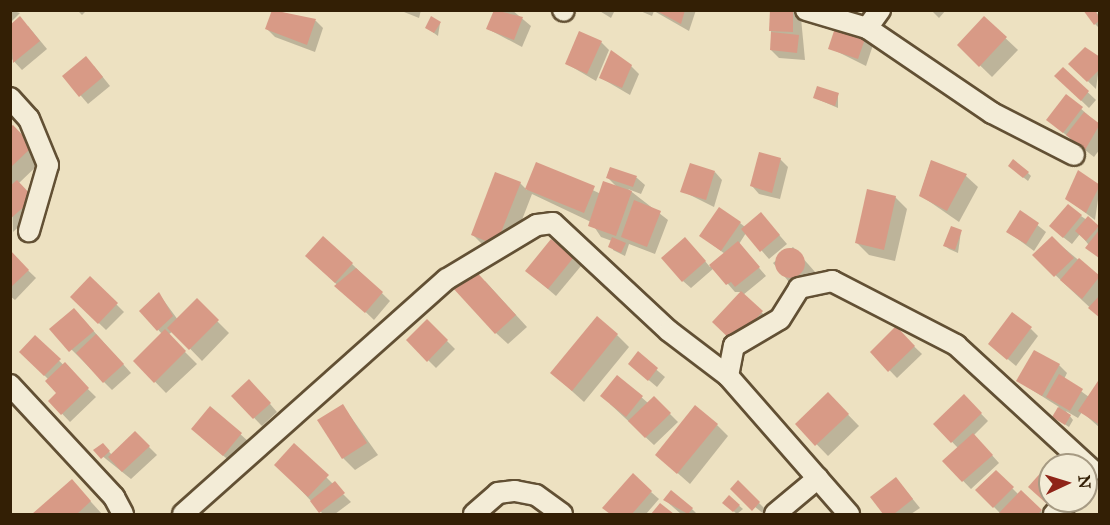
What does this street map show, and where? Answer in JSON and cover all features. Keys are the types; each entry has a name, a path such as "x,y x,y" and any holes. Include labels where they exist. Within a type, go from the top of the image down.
{"street":[{"path":"806,10 867,27 992,113 1074,155"},
{"path":"867,27 880,10"},
{"path":"10,98 29,118 48,165 29,231"},
{"path":"183,514 447,279 537,225 554,222 564,228 669,331 728,376 849,514"},
{"path":"728,376 734,346 780,319 799,288 832,281 956,345 1073,453"},
{"path":"10,385 114,497 123,514"},
{"path":"775,514 818,478"},
{"path":"474,514 498,493 515,491 536,495 562,514"}],"building":[{"path":"272,10 316,19 307,45 265,29"},
{"path":"494,10 523,17 514,40 486,29"},
{"path":"655,10 685,10 681,24"},
{"path":"770,10 793,10 793,32 769,31"},
{"path":"1083,10 1095,10 1100,20 1094,25"},
{"path":"20,16 40,41 13,63 10,25"},
{"path":"431,16 441,22 434,33 425,28"},
{"path":"984,16 1007,37 979,67 957,45"},
{"path":"836,25 866,36 858,59 828,49"},
{"path":"579,31 602,41 587,74 565,64"},
{"path":"771,32 799,35 797,53 770,50"},
{"path":"1085,47 1100,57 1100,69 1087,82 1068,64"},
{"path":"611,50 632,65 622,88 599,78"},
{"path":"86,56 103,77 79,97 62,76"},
{"path":"1063,67 1089,91 1081,101 1054,76"},
{"path":"817,86 839,93 835,106 813,98"},
{"path":"1066,94 1083,107 1063,133 1046,120"},
{"path":"1084,112 1100,124 1085,150 1066,135"},
{"path":"13,125 33,146 10,168 10,127"},
{"path":"759,152 781,158 772,193 750,186"},
{"path":"1013,159 1029,172 1023,178 1008,166"},
{"path":"931,160 967,174 947,211 919,196"},
{"path":"536,162 595,186 584,213 525,189"},
{"path":"690,163 715,171 706,200 680,192"},
{"path":"610,167 637,176 633,187 606,178"},
{"path":"1078,170 1100,185 1086,213 1065,199"},
{"path":"495,172 521,182 496,245 471,235"},
{"path":"17,180 34,198 10,219 10,186"},
{"path":"603,181 632,191 616,236 588,226"},
{"path":"867,189 896,196 884,250 855,243"},
{"path":"634,200 661,211 647,247 621,237"},
{"path":"1068,204 1082,215 1063,238 1049,226"},
{"path":"719,207 741,222 721,251 699,236"},
{"path":"1020,210 1039,223 1026,244 1006,232"},
{"path":"761,212 780,235 760,252 741,229"},
{"path":"1088,216 1099,226 1086,241 1075,231"},
{"path":"951,226 962,230 955,250 943,246"},
{"path":"1100,229 1100,257 1099,258 1085,248"},
{"path":"323,236 353,263 335,283 305,256"},
{"path":"1052,236 1074,258 1054,277 1032,255"},
{"path":"612,237 626,243 621,253 608,247"},
{"path":"685,237 706,261 682,282 661,258"},
{"path":"551,239 574,257 548,289 525,271"},
{"path":"738,241 760,267 735,287 731,282 726,285 709,265"},
{"path":"790,248 801,252 805,263 801,274 790,278 779,274 775,263 779,252"},
{"path":"10,250 29,270 10,288"},
{"path":"1079,258 1100,276 1082,299 1060,280"},
{"path":"356,268 383,292 365,313 334,286"},
{"path":"473,268 516,315 495,334 452,287"},
{"path":"90,276 118,303 98,324 70,297"},
{"path":"741,291 763,311 734,343 712,322"},
{"path":"159,292 173,316 157,331 139,311"},
{"path":"1100,295 1100,318 1088,308"},
{"path":"197,298 219,320 189,350 167,328"},
{"path":"74,308 94,331 69,352 49,329"},
{"path":"1012,312 1032,327 1007,360 988,344"},
{"path":"597,316 618,334 572,391 550,373"},
{"path":"427,319 448,340 427,362 406,340"},
{"path":"896,326 915,346 888,372 870,352"},
{"path":"165,329 186,351 154,383 133,361"},
{"path":"96,334 124,364 103,383 76,353"},
{"path":"35,335 61,359 44,376 19,352"},
{"path":"1034,350 1060,364 1042,396 1016,381"},
{"path":"638,351 658,368 648,381 628,364"},
{"path":"65,362 89,388 61,415 48,401 56,393 45,381"},
{"path":"1059,374 1083,389 1070,411 1046,397"},
{"path":"617,375 643,396 626,417 600,396"},
{"path":"1100,378 1100,425 1078,411"},
{"path":"249,379 271,403 253,419 231,396"},
{"path":"828,392 849,414 815,446 795,424"},
{"path":"964,394 982,413 951,443 933,424"},
{"path":"654,396 671,413 645,438 628,421"},
{"path":"343,404 367,443 342,459 317,420"},
{"path":"695,405 718,424 677,474 655,455"},
{"path":"210,406 242,433 223,456 191,429"},
{"path":"1058,407 1071,415 1065,425 1052,417"},
{"path":"135,431 150,446 122,472 108,457"},
{"path":"973,433 993,455 962,482 942,461"},
{"path":"103,443 110,451 101,459 93,450"},
{"path":"294,443 329,475 308,497 274,465"},
{"path":"996,470 1014,487 993,508 975,490"},
{"path":"633,473 652,491 632,514 610,514 602,508"},
{"path":"1038,476 1038,496 1028,487"},
{"path":"896,477 913,499 894,514 883,514 870,497"},
{"path":"72,479 91,501 77,514 32,514"},
{"path":"738,480 760,502 752,511 730,489"},
{"path":"335,481 345,493 319,513 310,501"},
{"path":"671,490 693,508 688,514 663,500"},
{"path":"1021,490 1038,506 1039,513 1038,514 998,514"},
{"path":"729,495 740,505 733,512 722,503"},
{"path":"660,503 674,514 651,514"}]}
